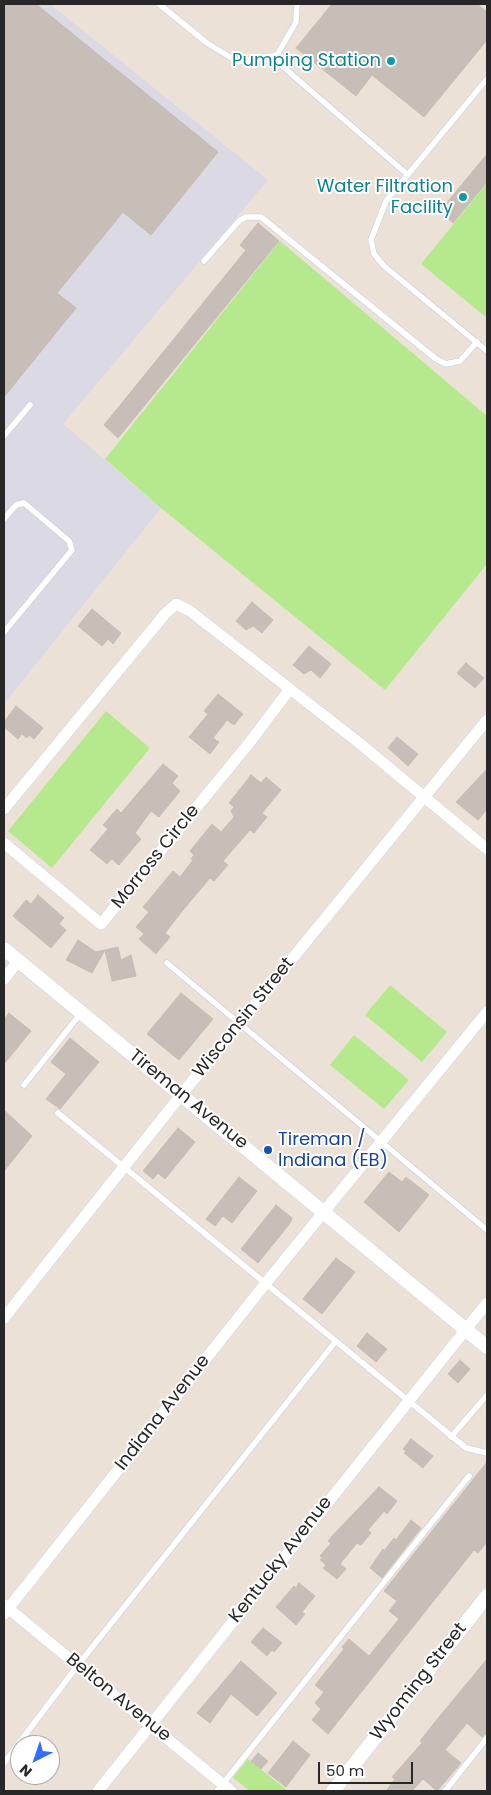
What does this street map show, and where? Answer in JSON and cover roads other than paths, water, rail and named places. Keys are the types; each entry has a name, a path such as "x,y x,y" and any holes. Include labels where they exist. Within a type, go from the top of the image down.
{"street":[{"path":"4,809 165,614 176,604 190,611 358,742 487,849"},
{"name":"Morross Circle","path":"4,843 100,924 250,742 289,690"},
{"name":"Wisconsin Street","path":"4,1318 181,1095 487,720"},
{"name":"Tireman Avenue","path":"4,950 487,1347"},
{"path":"4,979 18,961"},
{"name":"Indiana Avenue","path":"5,1609 265,1284 487,1012"},
{"name":"Kentucky Avenue","path":"98,1791 487,1303"},
{"name":"Wyoming Street","path":"333,1791 487,1596"},
{"name":"Belton Avenue","path":"5,1609 150,1725 224,1789"}],"lane":[{"path":"159,4 207,43 238,62 277,55 296,22 297,4"},
{"path":"277,55 281,65 408,175"},
{"path":"487,79 386,201 371,240 374,254 384,266 487,351"},
{"path":"204,261 239,221 246,217 261,217 436,359 446,364 460,361 477,342"},
{"path":"4,436 30,405"},
{"path":"4,519 16,504 24,503 70,541 72,550 4,632"},
{"path":"167,963 487,1230"},
{"path":"24,1085 80,1012"},
{"path":"58,1113 451,1437 466,1448 487,1453"},
{"path":"4,1763 78,1666 336,1341"},
{"path":"451,1437 487,1395"},
{"path":"224,1789 469,1476"},
{"path":"445,1791 487,1738"}],"place":[{"name":"Pumping Station","path":"391,61"},
{"name":"Water Filtration Facility","path":"463,197"},
{"name":"Tireman / Indiana (EB)","path":"268,1150"}]}
